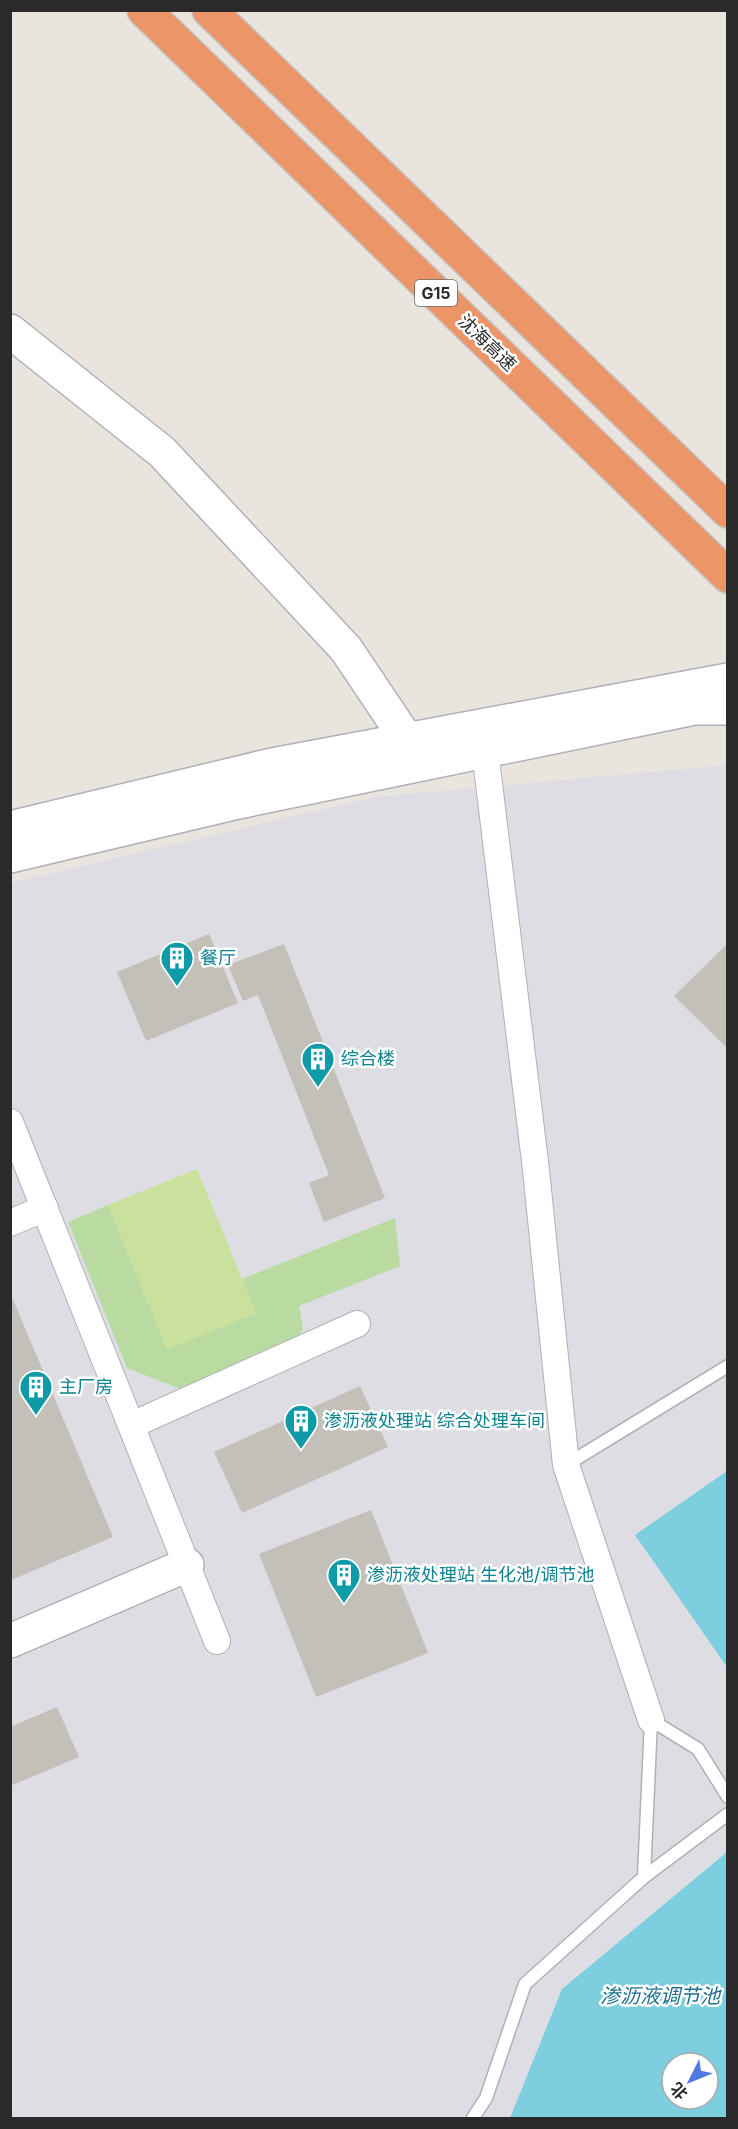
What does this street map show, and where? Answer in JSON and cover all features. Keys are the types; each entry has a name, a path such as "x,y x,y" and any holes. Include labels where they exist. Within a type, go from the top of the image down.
{"highway":[{"name":"沈海高速","path":"144,10 728,576"},
{"name":"G15","path":"209,10 728,511"}],"main road":[{"path":"10,331 162,452 346,649 407,740"},
{"path":"10,856 238,802 485,751 693,697 728,680"},
{"path":"10,828 272,765 407,740 693,697 728,708"},
{"path":"10,1641 187,1565"}],"street":[{"path":"485,751 536,1170 566,1465 651,1719"},
{"path":"10,1122 217,1641"},
{"path":"10,1223 45,1208"},
{"path":"132,1425 357,1324"}],"lane":[{"path":"566,1465 728,1366"},
{"path":"644,1876 651,1719 698,1749 728,1797"},
{"path":"473,2118 486,2098 525,1984 644,1876 728,1814"}],"shaded area":[{"path":"727,765 727,2118 11,2118 10,883 375,797"}],"green space":[{"path":"197,1169 256,1313 167,1350 108,1205"},
{"path":"108,1205 167,1349 256,1313 242,1279 395,1218 400,1266 299,1306 303,1329 292,1344 183,1390 127,1368 68,1222"}],"water":[{"path":"727,1471 727,1667 635,1535"},
{"name":"渗沥液调节池","path":"727,1852 727,2118 510,2118 562,1989"}],"building":[{"name":"餐厅","path":"209,934 238,1003 146,1041 117,972"},
{"path":"728,943 728,1049 674,996"},
{"name":"综合楼","path":"284,944 385,1198 324,1222 309,1183 329,1175 258,995 243,1001 228,965"},
{"name":"主厂房","path":"11,1295 113,1537 11,1580"},
{"name":"渗沥液处理站 综合处理车间","path":"360,1386 388,1447 242,1513 214,1452"},
{"name":"渗沥液处理站 生化池/调节池","path":"371,1510 428,1653 316,1697 259,1554"},
{"path":"57,1707 79,1757 10,1786 10,1727"}],"place":[{"name":"餐厅","path":"177,987"},
{"name":"综合楼","path":"318,1088"},
{"name":"主厂房","path":"36,1416"},
{"name":"渗沥液处理站 综合处理车间","path":"301,1450"},
{"name":"渗沥液处理站 生化池/调节池","path":"344,1604"}]}
